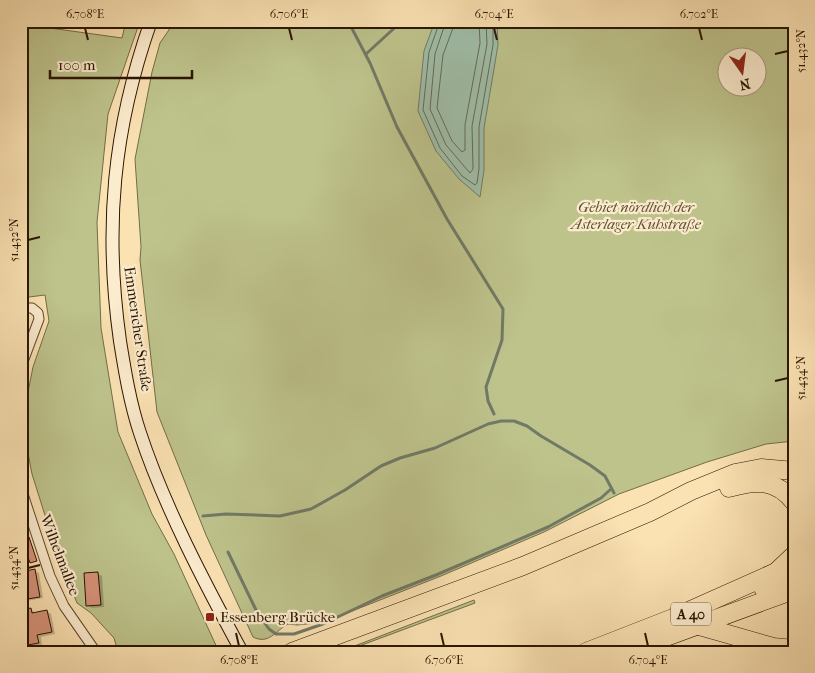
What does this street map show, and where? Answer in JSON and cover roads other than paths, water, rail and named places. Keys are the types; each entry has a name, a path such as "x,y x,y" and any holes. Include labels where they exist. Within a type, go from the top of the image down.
{"highway":[{"path":"292,652 523,566 650,512 691,491 735,473 761,468 794,470"},
{"path":"318,652 745,483 760,482 772,485 783,491 794,502"},
{"path":"587,652 673,618 776,572 794,556"},
{"name":"A 40","path":"587,652 794,578"},
{"name":"A 40","path":"624,652 794,590"},
{"path":"696,625 773,647 794,649"}],"main road":[{"name":"Emmericher Straße","path":"151,21 137,61 122,121 115,176 112,241 113,278 125,375 139,432 165,496 242,652"}],"street":[{"path":"21,308 32,308 38,313 39,319 21,367"},
{"name":"Wilhelmallee","path":"21,488 50,576 64,606 96,652"}],"water":[{"path":"435,21 497,21 498,45 484,128 484,170 480,197 459,179 436,151 418,111 424,51"}],"waterway":[{"path":"348,21 370,63 397,127 447,219 503,309 502,340 486,387 488,401 494,414"},
{"path":"366,54 402,21"},
{"path":"203,516 226,514 280,516 311,509 345,490 381,466 400,458 435,448 488,424 501,421 514,421 527,426 590,465 605,476 614,493"},
{"path":"228,552 257,612 269,629 276,634 294,634 323,624 382,596 548,527 601,498 611,489"}],"place":[{"name":"Essenberg Brücke","path":"210,617"}],"park label":[{"name":"Gebiet nördlich der Asterlager Kuhstraße","path":"636,216"}]}
